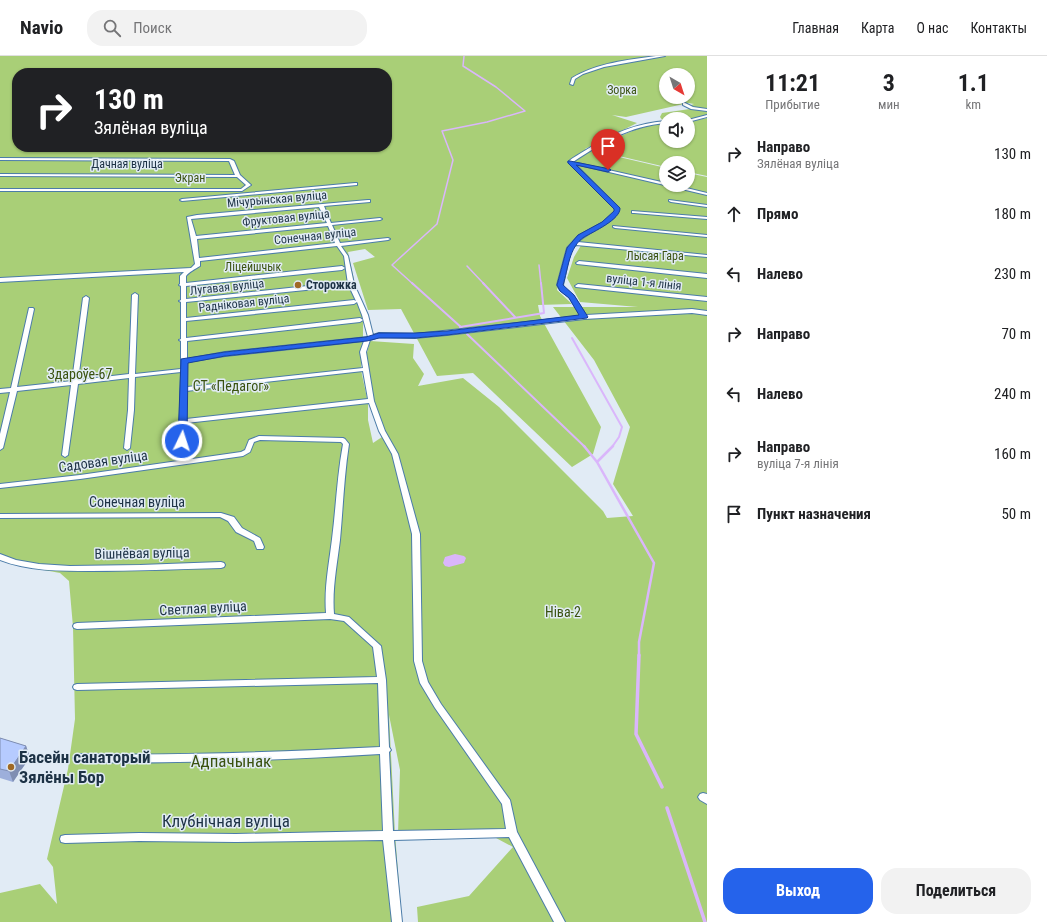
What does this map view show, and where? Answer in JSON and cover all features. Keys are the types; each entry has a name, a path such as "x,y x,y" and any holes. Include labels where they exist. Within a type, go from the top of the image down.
{"street":[{"path":"572,84 573,79 577,76 598,68 662,56"},
{"path":"684,104 692,108 707,110"},
{"path":"695,119 707,116"},
{"path":"570,162 588,150 632,127 659,122"},
{"path":"0,159 224,160 232,161 238,176 249,185 243,192 0,190"},
{"path":"570,162 659,182"},
{"path":"570,162 617,208 617,212 604,224 580,237 569,249 560,285 562,289 571,296 584,317"},
{"name":"Дачная вуліца","path":"0,175 238,176"},
{"name":"Фруктовая вуліца","path":"182,200 243,192 355,184"},
{"path":"695,191 707,194"},
{"name":"Мічурынская вуліца","path":"194,238 189,220 194,217 368,201"},
{"path":"671,201 707,206"},
{"path":"321,205 339,245 346,256 351,284 365,315 369,338 363,352 371,401 382,431 394,454 416,534 418,661 424,683 438,706 506,803 512,833 560,922"},
{"path":"634,212 707,218"},
{"name":"Фруктовая вуліца","path":"194,238 380,219"},
{"path":"615,227 707,236"},
{"path":"0,280 186,270 198,265 194,238"},
{"name":"Сонечная вуліца","path":"197,260 388,240"},
{"path":"575,243 707,256"},
{"path":"579,263 707,276"},
{"path":"182,285 342,268"},
{"path":"182,441 184,421 184,361 182,340 182,285 183,274 188,270 186,270"},
{"name":"Лугавая вуліца","path":"182,301 345,284"},
{"name":"вуліца 1-я лінія","path":"578,286 707,299"},
{"name":"Садовая вуліца","path":"127,448 131,410 135,295"},
{"path":"65,455 73,383 86,298"},
{"name":"Радніковая вуліца","path":"183,320 354,302"},
{"path":"0,448 31,309"},
{"path":"184,361 225,354 369,338 447,333 584,317 692,311 707,313"},
{"path":"182,340 360,320"},
{"path":"184,389 366,369"},
{"path":"0,391 184,370"},
{"path":"184,421 371,401"},
{"name":"Садовая вуліца","path":"0,486 80,477 243,454 248,451 251,441 259,438 343,440 346,444 341,471 330,592 330,616"},
{"name":"Сонечная вуліца","path":"0,516 222,515 231,519 239,530 257,540 260,547"},
{"name":"Вішнёвая вуліца","path":"0,557 5,561 16,563 64,568 221,565"},
{"name":"Светлая вуліца","path":"77,626 330,616 346,619 377,646 382,680 386,750 388,835 397,922"},
{"path":"77,687 382,680"},
{"path":"78,758 136,759 314,754 386,750"},
{"name":"Клубнічная вуліца","path":"64,839 139,837 236,838 512,833"}],"green space":[{"path":"0,56 707,56 707,115 695,119 695,112 669,112 690,109 688,106 695,104 695,68 659,68 659,104 684,104 626,117 612,115 637,123 585,149 659,166 659,192 695,192 695,174 707,177 707,311 682,309 707,314 707,922 418,922 417,907 469,896 513,847 483,831 398,834 400,770 389,715 395,834 402,922 0,922 0,893 40,884 57,904 53,867 47,859 68,769 75,719 73,627 69,581 60,573 17,565 0,560","holes":["583,242 574,257 567,278 580,302 638,307 553,307 594,360 630,427 613,484 633,516 607,518 603,511 499,407 463,378 418,386 424,374 413,358 414,344 370,341 363,368 363,321 348,252 365,249 375,257 353,263 368,310 401,309 437,376 473,373 572,467 593,454 601,427 540,316 538,305 572,304 557,290 567,252","361,350 362,370 385,435 373,443 368,420 368,403 361,370"]},
{"path":"707,118 707,176 695,173 695,156 659,156 659,165 593,150 637,129 659,124 659,148 695,148 695,121"}],"shaded area":[{"path":"455,554 466,558 464,563 449,567 445,566 443,563 445,557"}],"building":[{"path":"0,738 26,746 9,771 0,769"}],"waterway":[{"path":"413,284 392,265 437,224 453,160 442,131 487,122 525,111 496,87 463,66 464,56"},
{"path":"539,265 541,284"},
{"path":"467,266 484,284"},
{"path":"412,283 461,327"},
{"path":"483,283 515,317"},
{"path":"461,327 544,313 541,283"},
{"path":"467,334 584,446"},
{"path":"572,338 622,427 619,437 612,447"},
{"path":"584,446 597,462"},
{"path":"597,462 612,447"},
{"path":"597,462 654,563 639,642 639,655"},
{"path":"639,655 636,734 662,787"},
{"path":"667,808 705,922"}],"place":[{"name":"Сторожка","path":"298,285"},
{"name":"Басейн санаторый Зялёны Бор","path":"11,767"}],"route":[{"path":"182,441 184,439 184,361 225,354 367,339 379,336 415,336 584,317 571,296 562,289 560,285 560,280 569,249 580,237 604,224 617,212 617,208 570,162 608,170"}],"park label":[{"name":"Зорка","path":"622,90"},
{"name":"Экран","path":"190,178"},
{"name":"Лысая Гара","path":"655,256"},
{"name":"Ліцейшчык","path":"253,267"},
{"name":"Здароўе-67","path":"80,374"},
{"name":"СТ «Педагог»","path":"231,386"},
{"name":"Ніва-2","path":"563,612"},
{"name":"Адпачынак","path":"231,761"}]}
